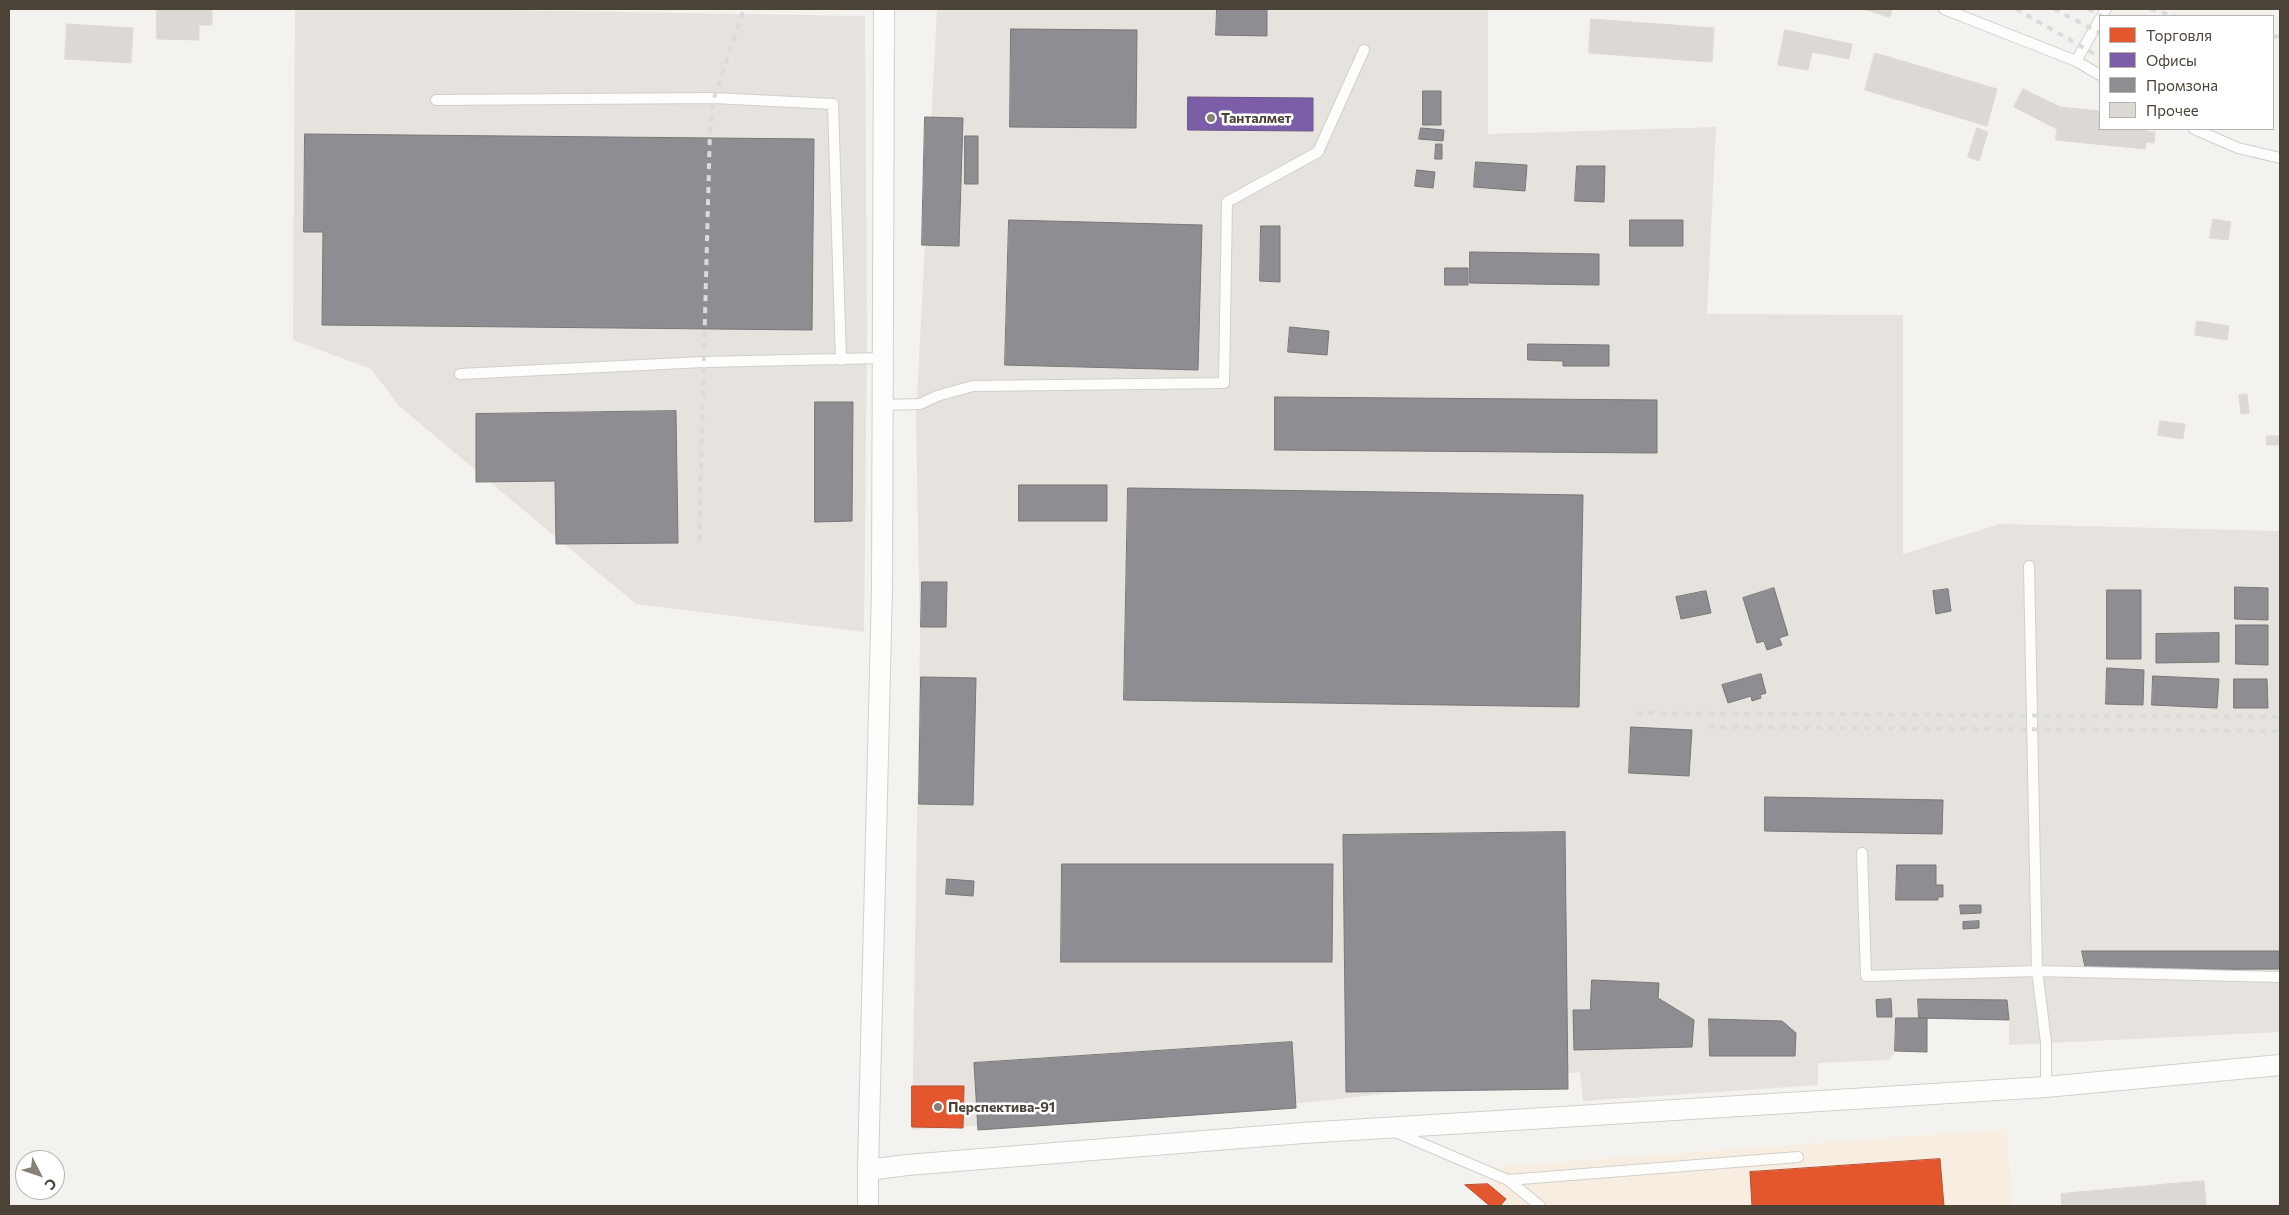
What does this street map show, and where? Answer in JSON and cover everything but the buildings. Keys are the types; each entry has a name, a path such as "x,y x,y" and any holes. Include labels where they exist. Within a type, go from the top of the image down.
{"street":[{"path":"868,1206 882,587 884,9"},
{"path":"868,1170 917,1164 1387,1128 2046,1087 2280,1066"}],"lane":[{"path":"1944,9 2076,61 2099,74"},
{"path":"2076,61 2099,21"},
{"path":"882,405 920,404 937,396 973,386 1224,382 1227,202 1318,152 1364,50"},
{"path":"436,100 714,98 833,104 841,360"},
{"path":"2196,130 2238,148 2280,158"},
{"path":"460,374 702,362 882,358"},
{"path":"2030,566 2037,971 2046,1042 2046,1087"},
{"path":"1862,853 1866,976 2037,971 2280,977"},
{"path":"1387,1128 1508,1180 1540,1206"},
{"path":"1508,1180 1798,1158"}],"shaded area":[{"path":"295,9 433,9 865,16 867,334 864,632 636,604 399,406 371,369 293,340"},
{"path":"937,9 1488,9 1488,134 1716,127 1707,314 1903,315 1903,554 2000,524 2280,531 2280,1032 2009,1045 2009,1020 1928,1018 1927,1052 1896,1051 1889,1060 1818,1063 1818,1085 1583,1101 1580,1072 1302,1103 912,1130 920,639 916,418"},
{"path":"2007,1129 2012,1206 1489,1206 1496,1167"}],"railway":[{"path":"699,541 710,129 714,98 744,9"},
{"path":"2016,9 2099,56"},
{"path":"2054,9 2099,32"},
{"path":"2088,9 2100,15"},
{"path":"2150,9 2171,15"},
{"path":"2274,36 2280,37"},
{"path":"1636,713 2280,717"},
{"path":"1708,727 2280,731"}],"place":[{"name":"Танталмет","path":"1211,118"},
{"name":"Перспектива-91","path":"938,1107"}]}
